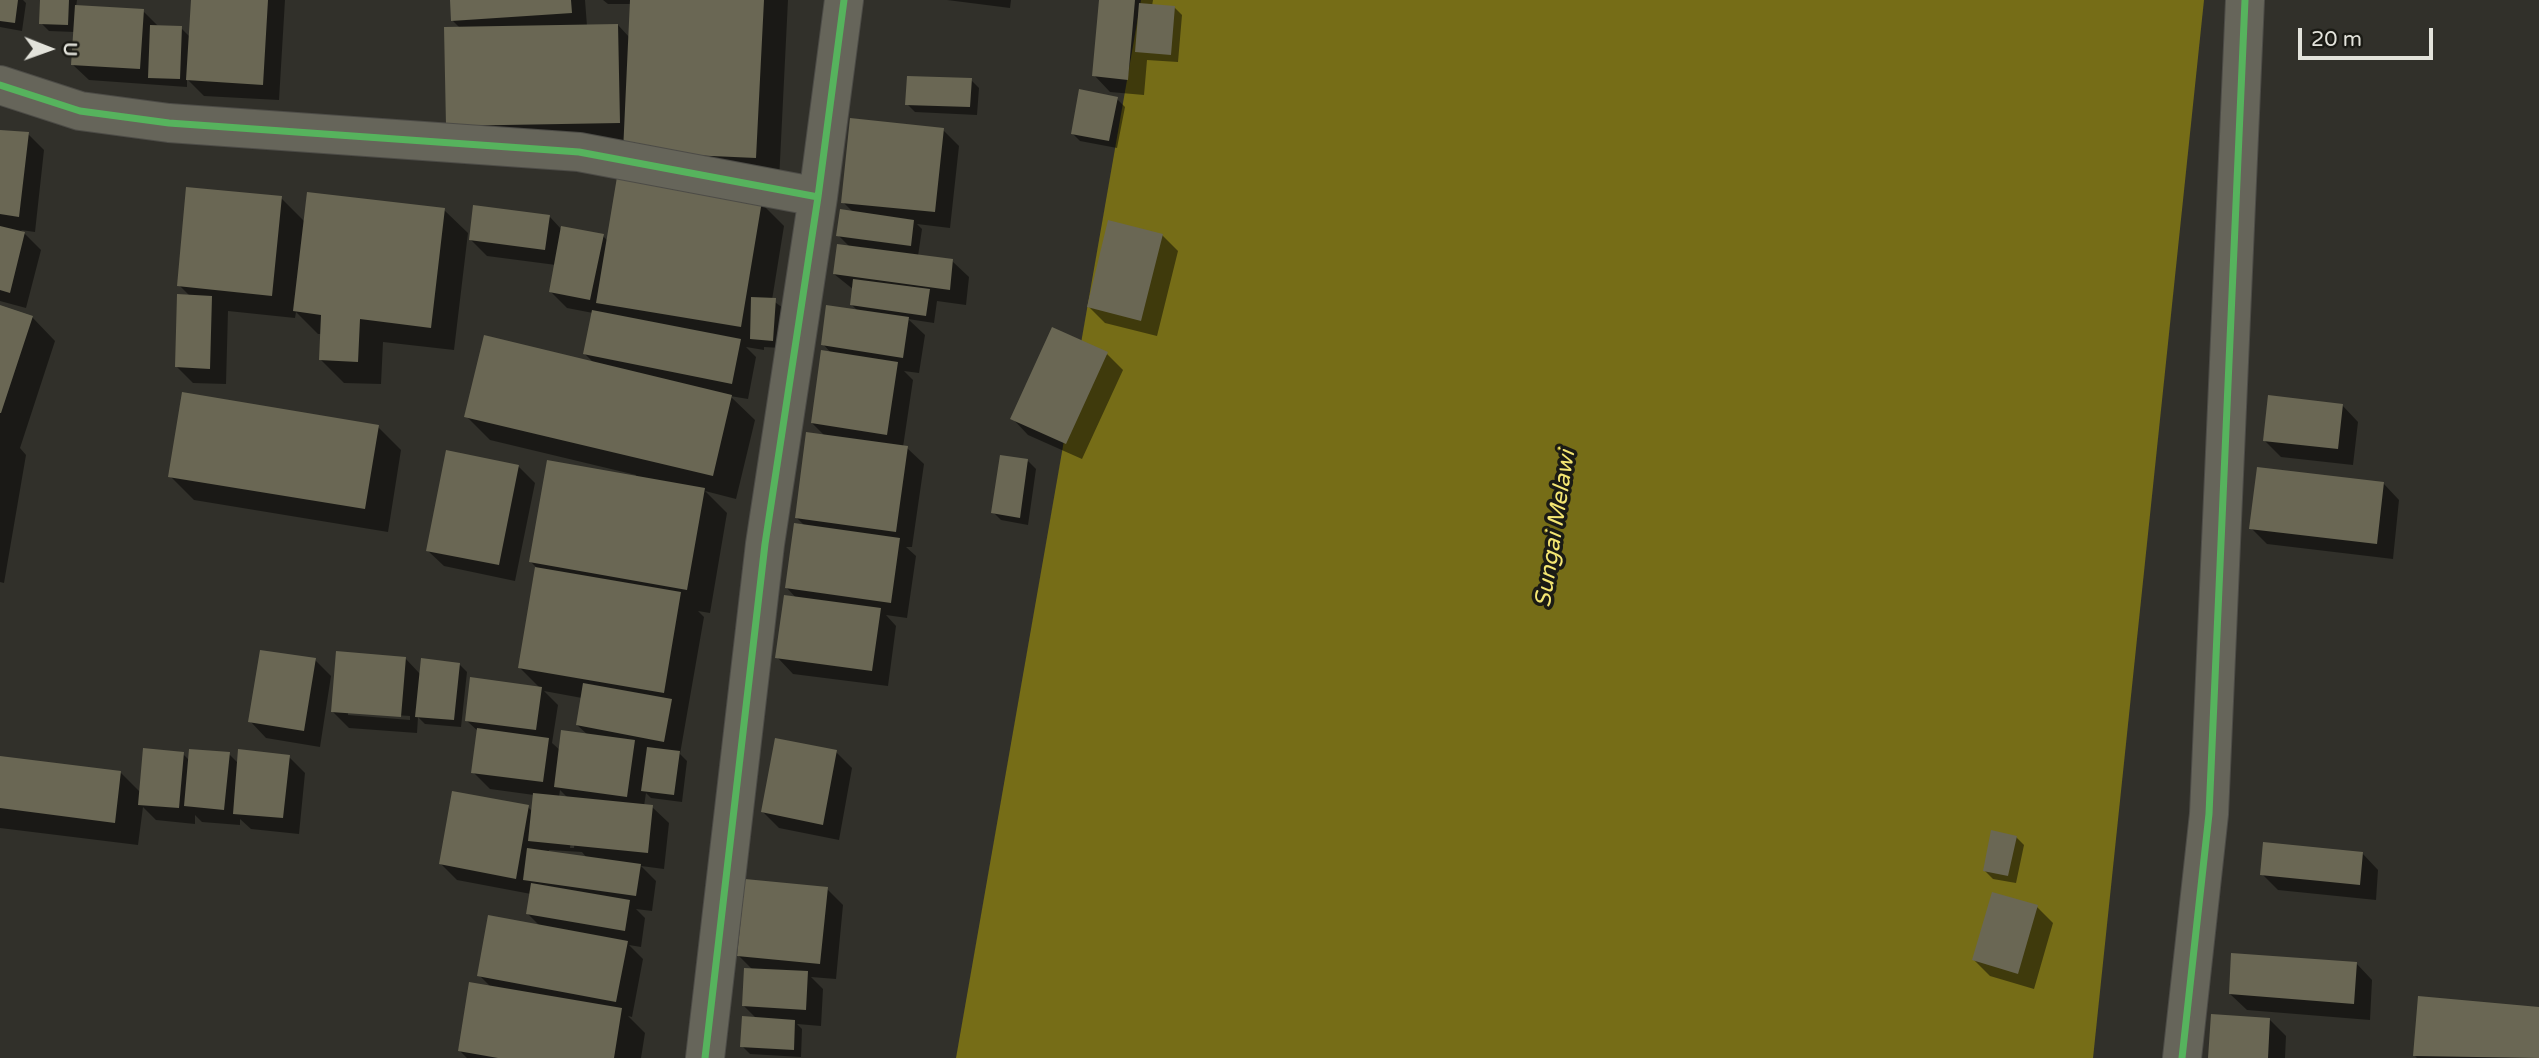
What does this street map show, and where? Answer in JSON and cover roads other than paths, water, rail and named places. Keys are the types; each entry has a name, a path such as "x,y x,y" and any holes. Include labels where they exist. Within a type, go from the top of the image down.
{"street":[{"path":"705,1058 765,544 844,0"},
{"path":"2182,1058 2209,814 2245,0"},
{"path":"0,85 80,111 169,123 579,152 817,197"}],"water":[{"name":"Sungai Melawi","path":"1141,0 2204,0 2093,1058 956,1058"}]}
